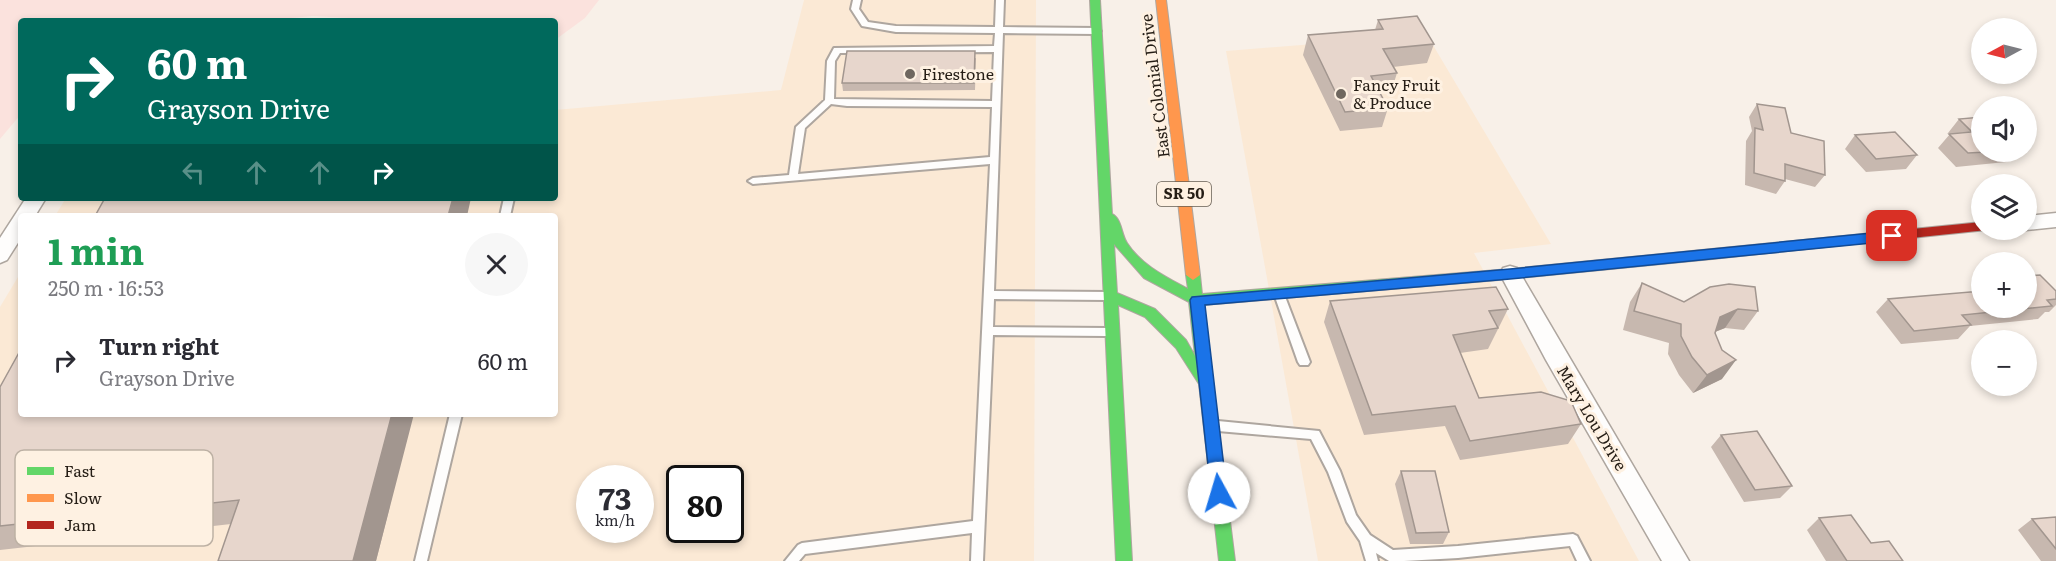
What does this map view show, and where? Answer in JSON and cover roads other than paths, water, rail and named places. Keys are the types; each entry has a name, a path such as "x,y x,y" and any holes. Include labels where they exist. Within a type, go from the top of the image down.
{"main road":[{"path":"1095,0 1124,561"},
{"name":"East Colonial Drive","path":"1161,0 1227,561"},
{"path":"1106,208 1121,245 1149,274 1197,300 1510,274 1971,228"},
{"path":"1111,296 1150,313 1182,344 1207,389"}],"street":[{"path":"2037,222 2056,220"},
{"path":"0,255 18,227"},
{"name":"Mary Lou Drive","path":"1510,274 1554,354 1676,561"}],"lane":[{"path":"857,0 855,9 865,24 896,29 1097,31"},
{"path":"977,561 1000,0"},
{"path":"793,178 801,127 830,100 831,61 837,50 999,49"},
{"path":"830,100 847,103 997,104"},
{"path":"753,181 995,160"},
{"path":"1279,293 1304,362"},
{"path":"989,295 1111,296"},
{"path":"988,331 1113,332"},
{"path":"421,561 455,417"},
{"path":"1211,425 1315,434 1334,471 1351,518 1366,539 1391,556 1458,552 1573,540 1584,561"},
{"path":"791,561 802,549 979,526"},
{"path":"1366,539 1372,561"}],"place":[{"name":"Firestone","path":"910,74"},
{"name":"Fancy Fruit & Produce","path":"1341,94"}]}
